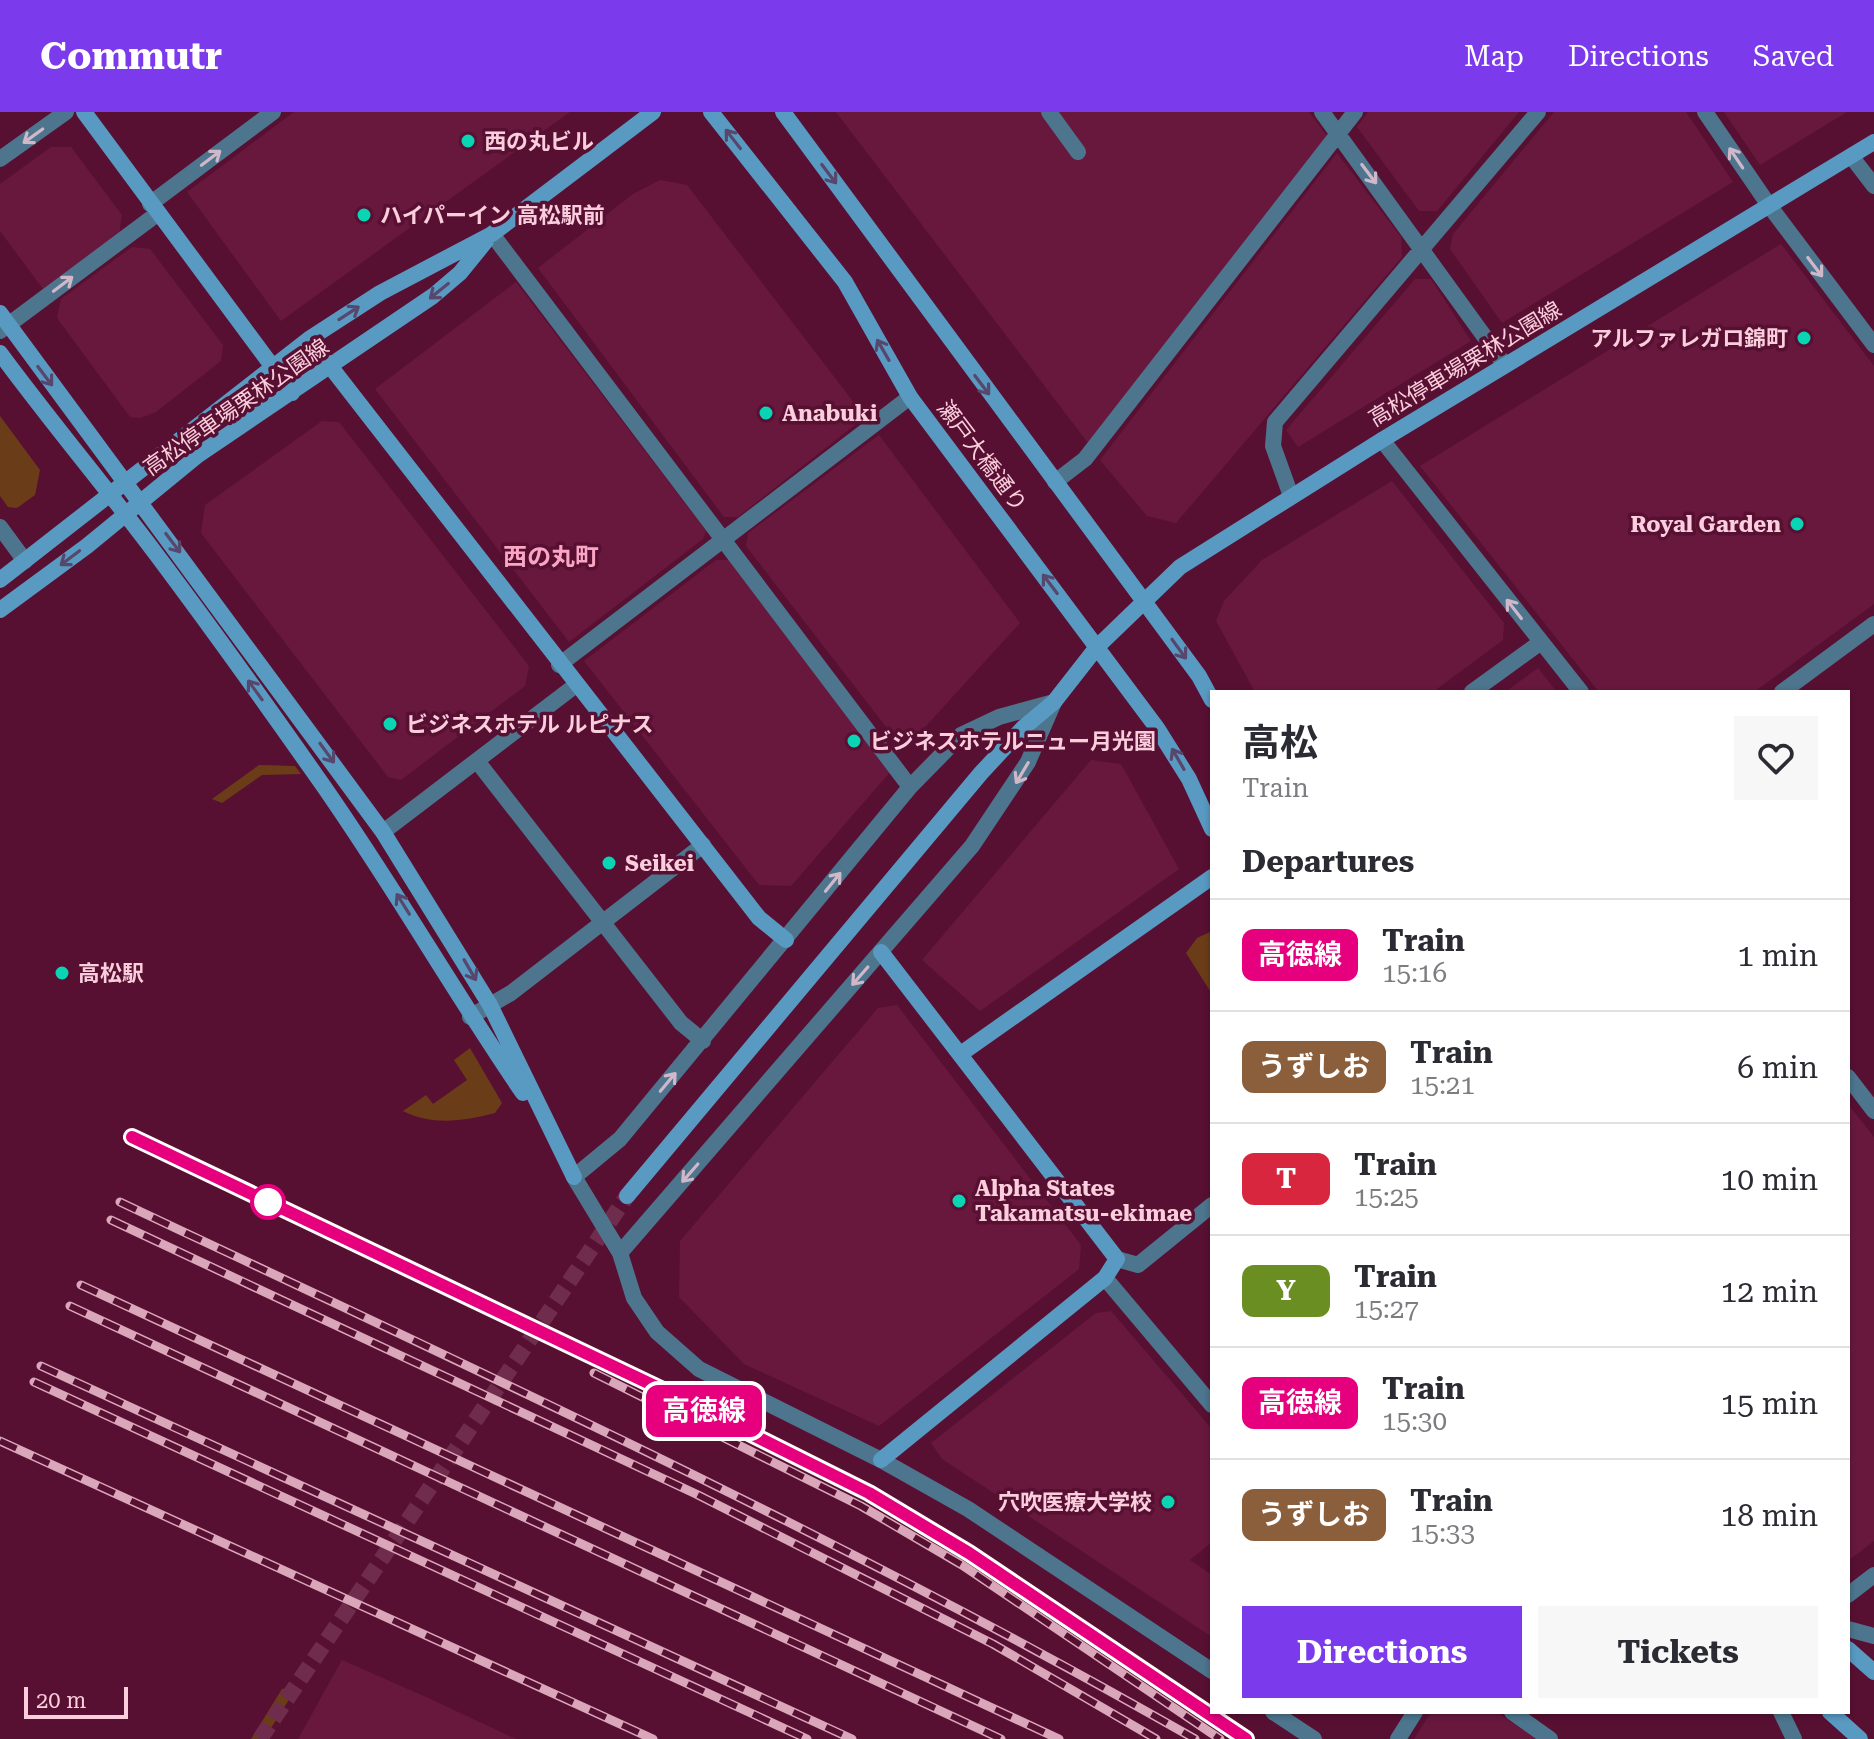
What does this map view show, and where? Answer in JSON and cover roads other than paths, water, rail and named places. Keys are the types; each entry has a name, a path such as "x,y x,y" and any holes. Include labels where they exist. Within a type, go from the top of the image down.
{"street":[{"path":"0,159 66,112"},
{"path":"84,112 292,393"},
{"path":"273,112 154,209 2,323 142,501 383,832 490,1005 551,1134 620,1253 634,1298 657,1332 699,1369 881,1460 968,1509 1210,1670"},
{"name":"高松停車場栗林公園線","path":"0,580 309,339 380,293 492,234 653,112"},
{"name":"瀬戸大橋通り","path":"711,112 845,282 910,397 1175,753 1210,825"},
{"name":"瀬戸大橋通り","path":"783,112 1199,676 1210,696"},
{"path":"1049,112 1078,152"},
{"path":"1322,112 1424,248 1505,365"},
{"path":"1055,482 1085,459 1355,112"},
{"path":"1291,496 1273,446 1275,422 1538,112"},
{"path":"1705,112 1768,204 1874,345"},
{"name":"高松停車場栗林公園線","path":"627,1196 981,773 1023,728 1054,702 1097,647 1180,567 1382,440 1874,142"},
{"path":"1851,156 1874,186"},
{"path":"492,234 910,787"},
{"name":"高松停車場栗林公園線","path":"0,610 125,516 198,455 433,296 460,273 492,234"},
{"path":"309,339 559,665 759,918 786,940"},
{"path":"0,353 155,552 387,878 470,1017 551,1134"},
{"path":"559,665 910,397"},
{"path":"1382,440 1579,690"},
{"path":"0,527 25,561"},
{"path":"1785,690 1874,624"},
{"path":"1475,690 1541,642"},
{"path":"383,832 576,685"},
{"path":"574,1177 620,1139 910,787 961,735 999,717 1054,702"},
{"path":"620,1253 881,952 1000,809 1028,762 1054,702"},
{"path":"477,761 681,1023 703,1041"},
{"path":"470,1017 602,923 703,845"},
{"path":"962,1053 1210,878"},
{"path":"881,952 962,1053 1117,1259 1138,1265 1210,1207"},
{"path":"1850,1080 1874,1111"},
{"path":"881,1460 1105,1278 1117,1259"},
{"path":"1105,1278 1210,1403"},
{"path":"1850,1593 1874,1575"},
{"path":"1850,1630 1874,1636"},
{"path":"1850,1651 1874,1672"},
{"path":"1276,1714 1314,1739"},
{"path":"1398,1739 1414,1714"},
{"path":"1515,1714 1550,1739"},
{"path":"1782,1714 1794,1739"},
{"path":"1832,1714 1860,1739"}],"tunnel":[{"path":"260,1739 627,1196"}],"railway":[{"path":"132,1137 594,1354 867,1492 1012,1579 1246,1739"},
{"path":"120,1202 798,1527 1064,1666 1195,1739"},
{"path":"111,1220 696,1494 993,1644 1156,1739"},
{"path":"81,1285 1059,1739"},
{"path":"70,1306 1001,1739"},
{"path":"41,1366 852,1739"},
{"path":"594,1373 861,1506 962,1565 1220,1739"},
{"path":"34,1382 807,1739"},
{"path":"0,1441 653,1739"}],"train":[{"name":"高徳線","path":"132,1137 663,1390 869,1493 969,1553 1246,1739"}],"place":[{"name":"西の丸ビル","path":"468,141"},
{"name":"ハイパーイン 高松駅前","path":"364,215"},
{"name":"アルファレガロ錦町","path":"1804,338"},
{"name":"Anabuki","path":"766,413"},
{"name":"Royal Garden","path":"1797,524"},
{"name":"ビジネスホテル ルピナス","path":"390,724"},
{"name":"ビジネスホテルニュー月光園","path":"854,741"},
{"name":"Seikei","path":"609,863"},
{"name":"高松駅","path":"62,973"},
{"name":"Alpha States Takamatsu-ekimae","path":"959,1201"},
{"name":"穴吹医療大学校","path":"1168,1502"}],"district":[{"name":"西の丸町","path":"551,557"}]}
